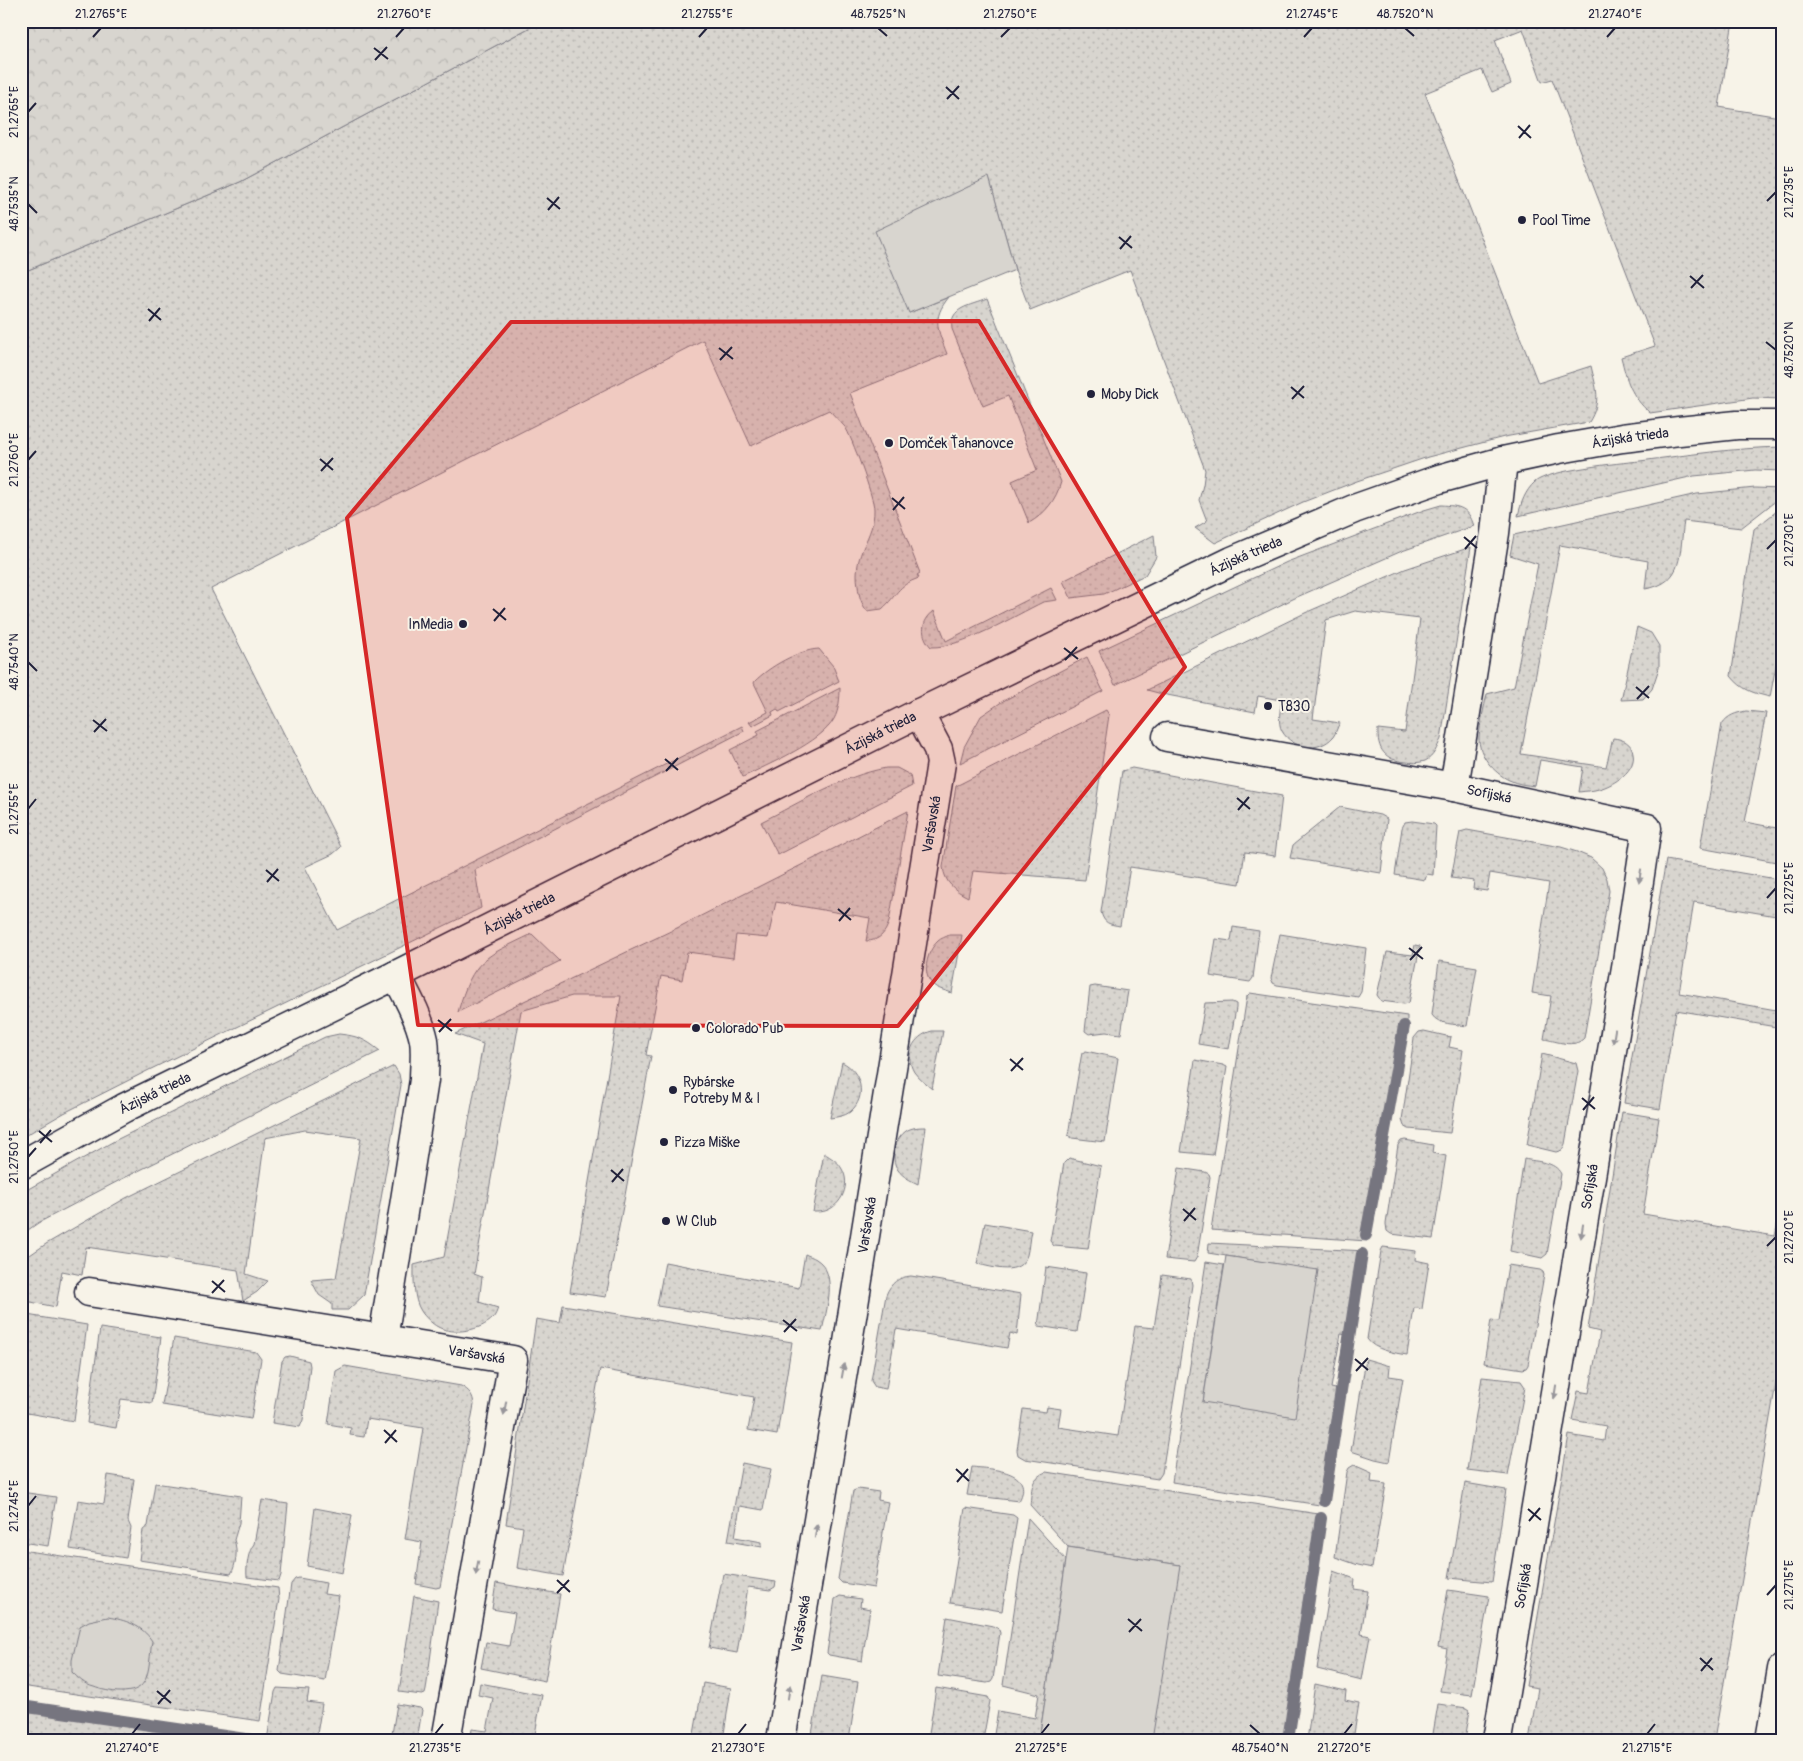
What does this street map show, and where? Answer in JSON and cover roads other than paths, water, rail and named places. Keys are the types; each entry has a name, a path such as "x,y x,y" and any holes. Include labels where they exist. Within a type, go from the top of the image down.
{"street":[{"name":"Ázijská trieda","path":"21,1165 124,1108 396,975 919,713 1241,558 1354,509 1440,479 1503,462 1622,438 1737,425 1782,425"},
{"name":"Sofijská","path":"1454,787 1495,533 1503,462"},
{"name":"Varšavská","path":"781,1740 941,763 938,749 919,713"},
{"name":"Sofijská","path":"1167,737 1454,787 1646,828 1626,962 1497,1740"},
{"path":"383,1339 424,1080 425,1059 424,1042 418,1020 396,975"},
{"name":"Varšavská","path":"89,1292 513,1360 446,1740"},
{"path":"1770,1740 1782,1669"}],"waterway":[{"path":"1366,1235 1404,1026"},
{"path":"1324,1501 1362,1254"},
{"path":"1288,1740 1321,1518"},
{"path":"21,1706 252,1740"}],"place":[{"name":"Pool Time","path":"1522,220"},
{"name":"Moby Dick","path":"1091,394"},
{"name":"Domček Ťahanovce","path":"889,443"},
{"name":"InMedia","path":"463,624"},
{"name":"T830","path":"1268,706"},
{"name":"Colorado Pub","path":"696,1028"},
{"name":"Rybárske Potreby M & I","path":"673,1090"},
{"name":"Pizza Miške","path":"664,1142"},
{"name":"W Club","path":"666,1221"}]}
